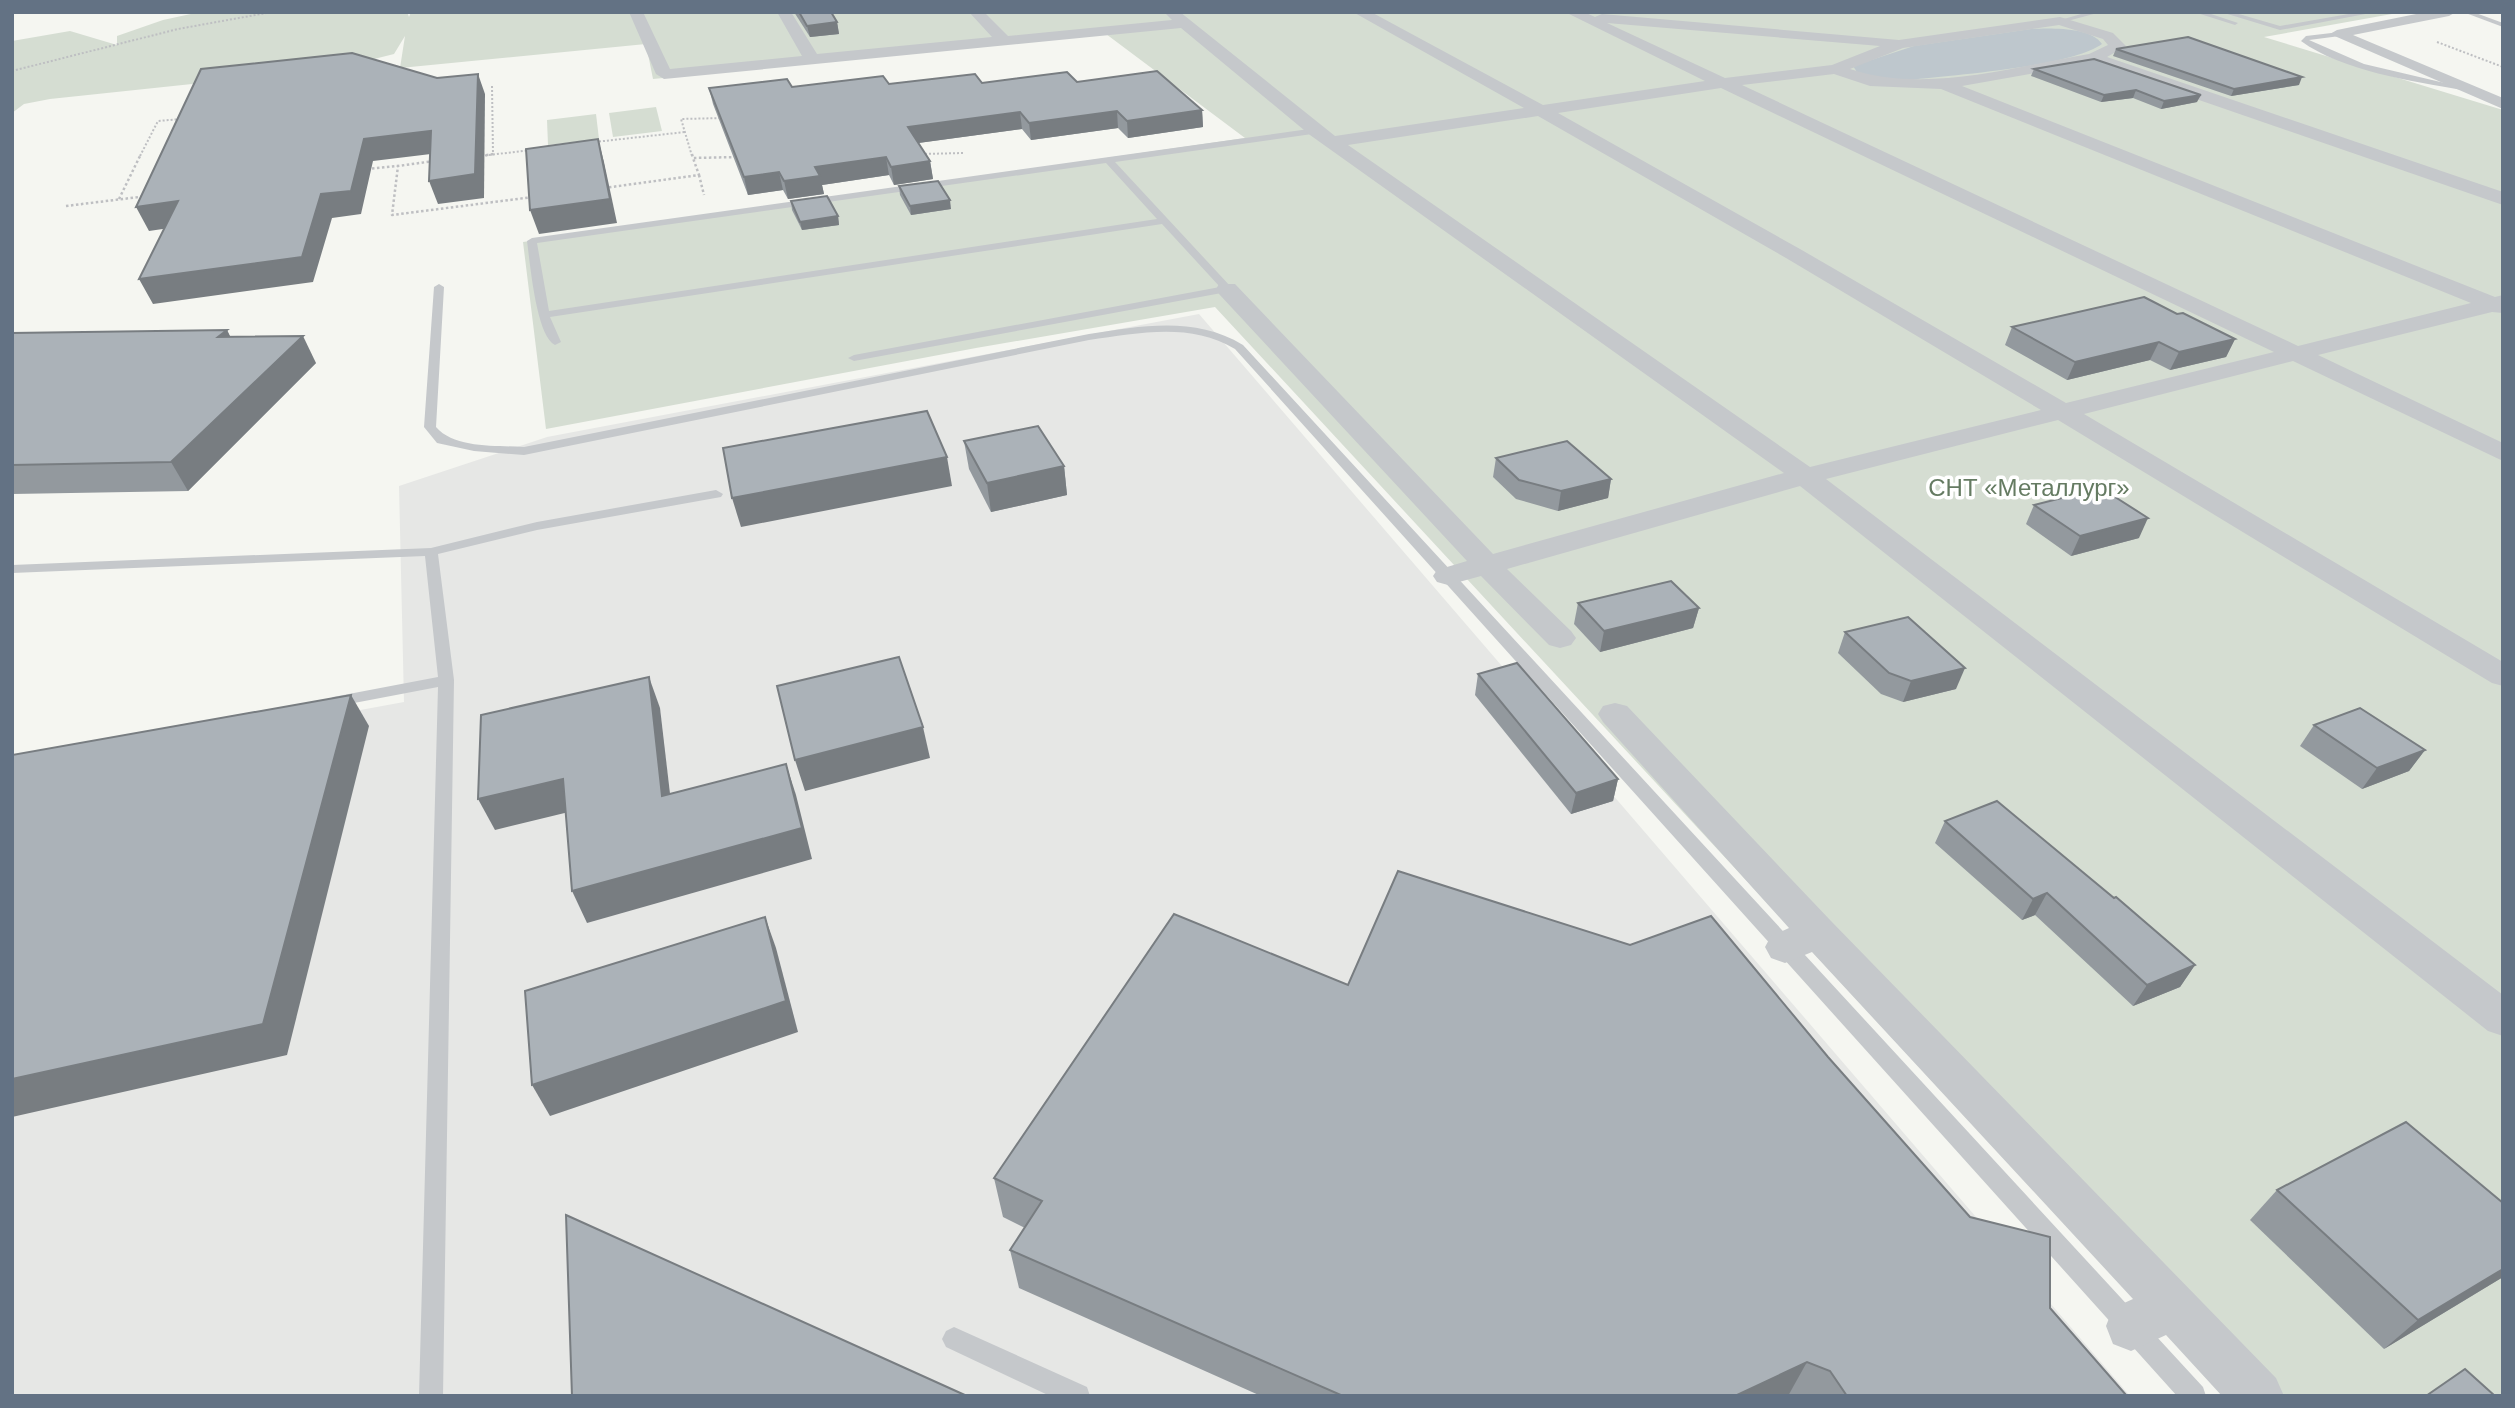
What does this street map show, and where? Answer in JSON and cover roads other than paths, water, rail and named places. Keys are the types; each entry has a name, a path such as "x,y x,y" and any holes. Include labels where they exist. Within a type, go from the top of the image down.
{"street":[{"path":"636,12 664,74 1004,41 1179,18 1324,137 1805,476 2503,1019"},
{"path":"784,12 812,60"},
{"path":"976,12 1004,41"},
{"path":"1360,12 1545,110 2062,412 2503,676"},
{"path":"2337,34 2449,12"},
{"path":"1576,14 1900,44"},
{"path":"1576,14 2503,453"},
{"path":"1324,137 1545,110 1835,69 1900,44 2060,20 2108,36 2118,46 2093,58 1943,84 1870,81 1835,69"},
{"path":"2337,34 2503,104"},
{"path":"2093,58 2503,199"},
{"path":"1943,84 2500,305"},
{"path":"1227,289 1487,565 1560,638"},
{"path":"1448,576 1805,476 2500,305"},
{"path":"1615,714 1801,939 2151,1315 2258,1396"}],"lane":[{"path":"2060,20 2098,12"},
{"path":"2197,12 2287,37"},
{"path":"2224,12 2280,28 2373,12"},
{"path":"2466,12 2503,26"},
{"path":"2305,41 2306,38 2337,34"},
{"path":"2296,39 2372,69 2462,88"},
{"path":"555,342 544,315 532,241 1109,161 1324,137"},
{"path":"1109,161 1227,289"},
{"path":"544,315 1162,221"},
{"path":"439,287 430,427 441,440 474,447 524,451 1089,337 1151,328 1199,330 1225,336 1239,347 1448,576 1801,939"},
{"path":"854,359 1227,289"},
{"path":"12,569 431,552 537,526 716,494"},
{"path":"431,552 446,680 431,1396"},
{"path":"310,706 446,680"},
{"path":"2151,1315 2194,1396"},
{"path":"954,1339 1078,1396"}],"park label":[{"name":"СНТ «Металлург»","path":"2029,487"}]}
